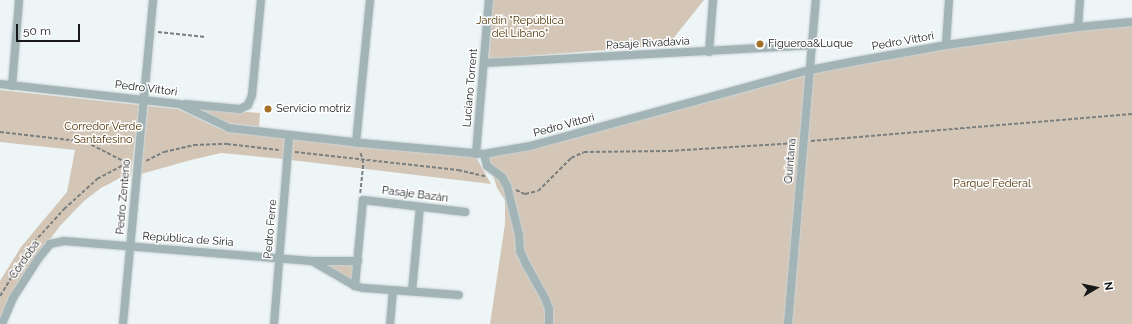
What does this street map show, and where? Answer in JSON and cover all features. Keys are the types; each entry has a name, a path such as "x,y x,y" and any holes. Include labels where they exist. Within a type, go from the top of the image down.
{"street":[{"path":"12,86 19,0"},
{"name":"Pedro Zenteno","path":"123,324 153,0"},
{"path":"179,104 240,109 248,105 252,96 261,0"},
{"path":"358,143 370,0"},
{"name":"Luciano Torrent","path":"480,154 484,63 489,0"},
{"path":"709,52 713,0"},
{"name":"Quintana","path":"788,324 816,0"},
{"path":"946,45 949,0"},
{"path":"1078,27 1080,0"},
{"name":"Pedro Vittori","path":"0,84 179,104 229,128 289,136 480,154 530,146 810,70 946,45 1078,27 1132,22"},
{"name":"Pasaje Rivadavia","path":"484,63 709,52 812,45"},
{"name":"Pedro Ferre","path":"274,324 289,136"},
{"path":"480,154 487,166 502,176 507,186 519,235 520,251 550,309 549,324"},
{"path":"355,286 358,261 361,199"},
{"name":"Pasaje Bazán","path":"361,199 465,212"},
{"path":"412,292 420,207"},
{"name":"República de Siria","path":"64,240 280,258 358,261"},
{"name":"Córdoba","path":"2,324 13,298 33,265 50,244 64,240"},
{"name":"República de Siria","path":"311,260 355,286 459,295"},
{"path":"390,324 393,290"}],"path":[{"path":"150,32 206,37"},
{"path":"507,186 525,194 538,191 571,158 584,152 669,151 804,142 1132,114"},
{"path":"0,132 86,142 127,163"},
{"path":"358,143 362,160 361,199"},
{"path":"0,296 18,264 34,242 64,209 93,183 127,163 146,160 171,150 194,145 227,144 458,170 487,176"}],"green space":[{"name":"Jardín \"República del Líbano\"","path":"493,0 704,0 668,45 489,59"},
{"name":"Parque Federal","path":"1132,25 1132,324 490,324 505,224 505,200 497,188 487,157 525,151 823,71 946,49 1081,30"},
{"name":"Corredor Verde Santafesino","path":"0,90 139,105 131,176 120,178 101,188 84,201 60,226 16,285 0,319 0,281 21,247 67,192 75,150 0,142"},
{"path":"148,106 178,109 226,131 286,138 284,159 221,153 141,174"},
{"path":"193,107 260,113 259,127 221,122"},
{"path":"293,138 476,157 491,184 291,160"},
{"path":"317,261 357,261 354,285"}],"place":[{"name":"Figueroa&Luque","path":"760,44"},
{"name":"Servicio motriz","path":"268,109"}]}
